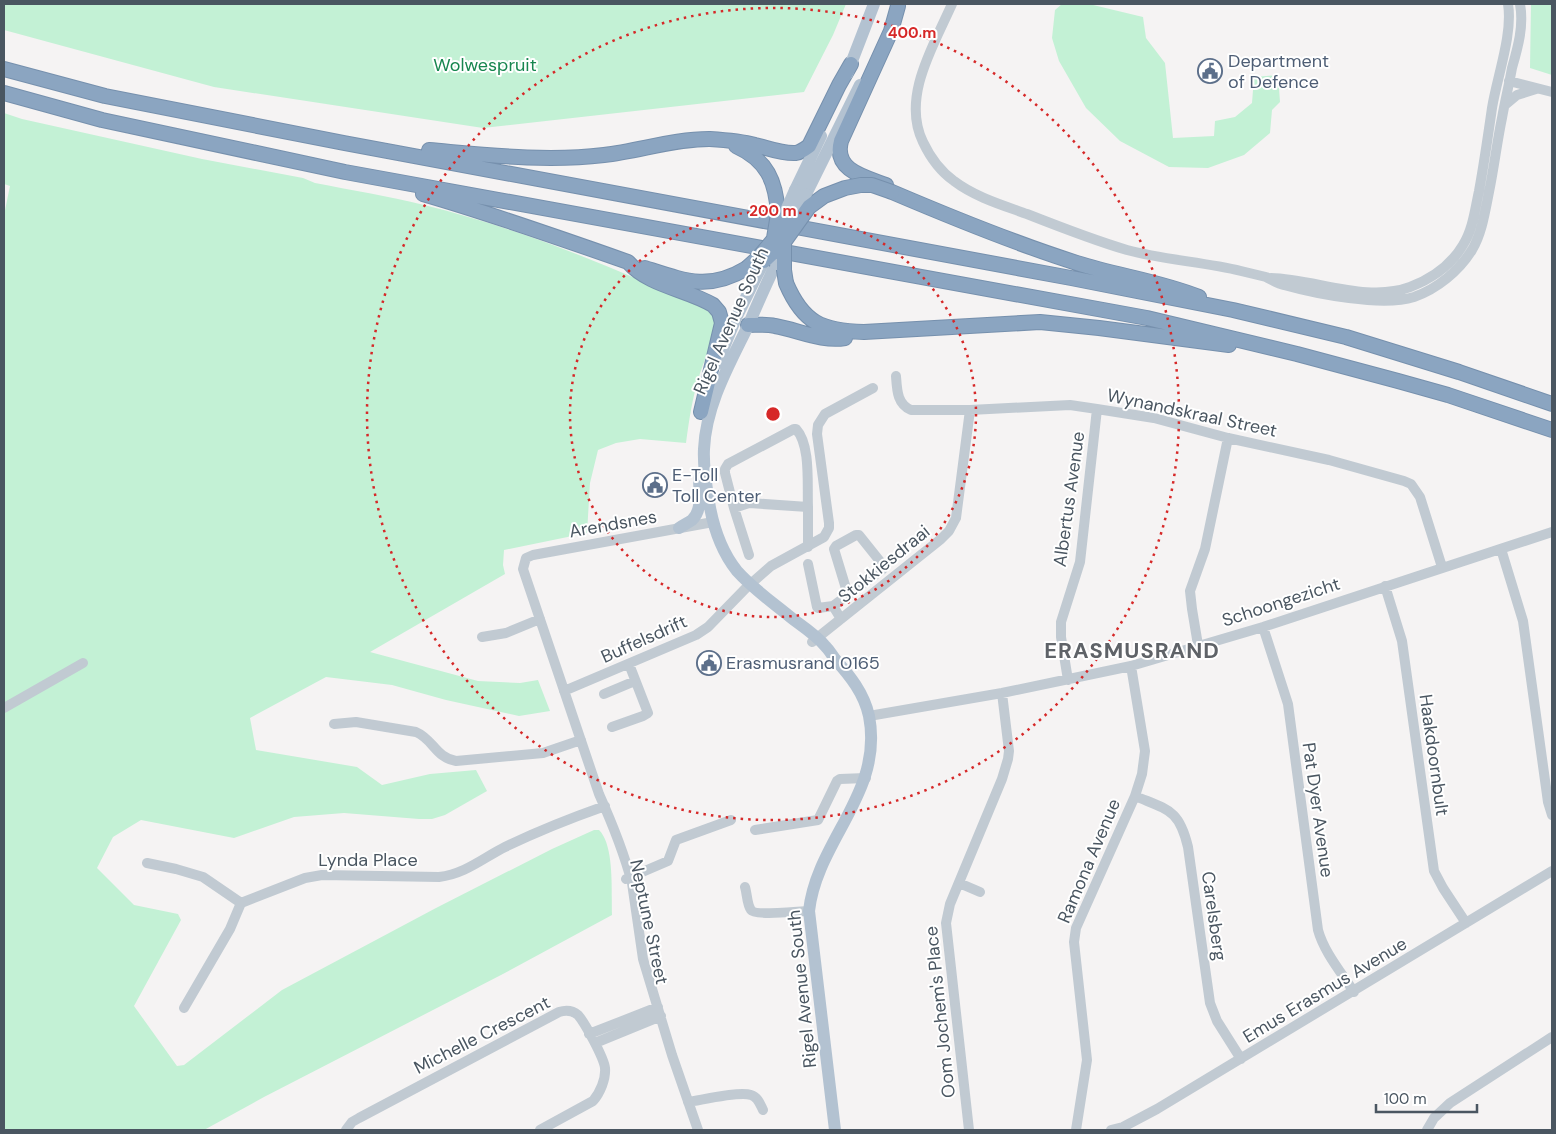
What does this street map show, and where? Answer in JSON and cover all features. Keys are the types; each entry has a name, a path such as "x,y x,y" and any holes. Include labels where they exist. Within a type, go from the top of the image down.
{"highway":[{"path":"899,5 891,31 841,141 839,154 842,163 849,168 942,213"},
{"path":"344,143 502,157 536,158 604,155 696,139 716,139 754,144 782,152 796,153 809,146 851,64"},
{"path":"4,69 105,96 344,143 1061,276 1233,310 1346,337 1459,372 1552,404"},
{"path":"4,93 102,120 345,172 1147,318 1297,354 1448,395 1552,430"},
{"path":"668,144 735,145 746,150 765,166 772,180 778,203 786,217 774,251 784,270 786,283 799,308 810,318 829,328 841,331 864,332 1012,323 1064,324 1297,354"},
{"path":"345,172 477,210 682,280 695,282 725,279 747,268 759,257 774,251 806,210 824,196 845,188 872,185 981,229 1079,264 1180,290 1233,310"},
{"path":"628,262 636,271 707,302 719,312 722,323 701,412"},
{"path":"742,321 838,339 940,327"}],"main road":[{"path":"801,192 874,4"},
{"path":"786,217 899,5"},
{"name":"Rigel Avenue South","path":"774,251 742,321 718,390 706,433 704,470 710,523 717,552 725,564 790,625 826,647 854,681 863,697 869,716 871,753 866,778 819,872 809,911 834,1130"},
{"name":"Rigel Avenue South","path":"710,523 703,508 698,466 698,437 701,412 718,360 742,321"},
{"path":"679,528 693,519 697,513 699,504 698,466"}],"street":[{"path":"952,4 920,77 915,118 918,130 931,157 952,180 965,189 990,200 1127,250 1238,270 1266,278 1282,278 1348,289 1388,292 1410,287 1442,269 1452,260 1463,245 1472,223 1503,88 1509,81"},
{"path":"1497,116 1510,16 1508,4"},
{"path":"1505,105 1521,30 1520,4"},
{"path":"1506,43 1506,70 1509,81"},
{"path":"1515,58 1516,69 1522,84"},
{"path":"1509,81 1552,92"},
{"path":"1497,116 1517,94 1537,88"},
{"name":"Wynandskraal Street","path":"896,376 899,397 903,405 906,408 915,410 1070,406 1097,409 1154,418 1228,438 1329,460 1404,481 1411,484 1416,490 1424,508 1442,567"},
{"name":"Buffelsdrift","path":"564,691 696,635 708,627 748,586 771,566 824,537 829,528 818,425 825,414 873,388"},
{"name":"Albertus Avenue","path":"1068,680 1061,637 1061,622 1081,555 1097,409"},
{"name":"Stokkiesdraai","path":"814,640 936,544 952,526 956,518 970,410"},
{"path":"749,555 734,508 725,469 728,464 794,428 801,434 806,458 808,547"},
{"path":"1198,645 1190,589 1205,549 1228,438"},
{"path":"734,508 750,503 808,506"},
{"name":"Arendsnes","path":"523,566 526,558 534,556 710,523"},
{"name":"Schoongezicht","path":"869,716 1002,693 1132,666 1263,626 1552,532"},
{"path":"808,564 817,607 833,606 848,595 883,569 883,566 860,535 856,535 834,549 848,595"},
{"path":"1501,549 1523,621 1548,802 1552,815"},
{"name":"Neptune Street","path":"523,566 524,574 628,879 639,953 657,1012 698,1130"},
{"name":"Haakdoornbult","path":"1386,586 1402,641 1434,871 1466,923"},
{"path":"833,606 841,619"},
{"path":"482,636 506,633 540,620"},
{"name":"Pat Dyer Avenue","path":"1263,626 1288,704 1318,930 1324,946 1354,992"},
{"path":"4,708 83,662"},
{"path":"612,727 648,713 629,664"},
{"name":"Ramona Avenue","path":"1076,1130 1086,1060 1074,942 1076,928 1135,796 1142,774 1145,751 1132,666"},
{"path":"604,694 635,681"},
{"name":"Oom Jochem's Place","path":"969,1130 946,929 950,904 1002,779 1008,759 1009,751 1002,693"},
{"path":"334,724 356,722 416,732 423,735 446,759 456,761 542,753 581,740"},
{"path":"754,830 818,820 840,779 866,778"},
{"name":"Carelsberg","path":"1135,796 1172,812 1182,826 1188,847 1210,1003 1217,1021 1241,1060"},
{"name":"Lynda Place","path":"241,904 314,876 439,876 454,874 464,871 503,848 537,832 604,806"},
{"path":"628,879 668,861 676,840 731,820"},
{"path":"147,863 203,876 241,904 230,929 184,1008"},
{"name":"Emus Erasmus Avenue","path":"1111,1130 1123,1127 1241,1060 1552,871"},
{"path":"959,883 980,892"},
{"path":"745,887 750,909 754,912 809,911"},
{"name":"Michelle Crescent","path":"346,1130 352,1122 359,1118 559,1012 568,1010 578,1015 595,1043 605,1067 603,1081 597,1097 589,1104 540,1130"},
{"path":"589,1034 657,1012"},
{"path":"595,1043 657,1012"},
{"path":"1427,1130 1434,1118 1450,1103 1552,1037"},
{"path":"688,1102 740,1094 752,1095 758,1100 762,1110"}],"green space":[{"name":"Wolwespruit","path":"4,4 846,4 833,35 804,92 483,128 214,87 4,30"},
{"path":"1062,4 1089,4 1143,17 1146,38 1165,63 1173,138 1214,136 1215,121 1235,117 1252,103 1254,77 1278,75 1280,102 1272,110 1270,133 1244,155 1208,168 1169,167 1120,141 1086,108 1059,61 1052,38 1055,10"},
{"path":"1531,4 1552,4 1552,75 1530,68"},
{"path":"4,113 22,119 202,159 303,178 315,183 424,205 496,225 567,250 636,278 705,309 715,322 715,329 694,394 686,443 640,439 616,443 598,450 590,483 587,533 504,550 503,565 505,574 370,652 478,681 520,683 538,680 550,711 519,716 446,700 392,685 326,677 250,718 256,750 357,767 382,785 430,774 476,770 487,791 445,815 432,819 344,813 294,817 234,838 141,820 113,837 97,868 134,905 178,914 181,920 134,1006 177,1066 184,1065 282,990 552,849 594,830 599,830 608,847 611,870 612,915 204,1130 4,1130 4,215 10,186 4,184"}],"place":[{"name":"Department of Defence","path":"1210,71"},
{"name":"E-Toll Toll Center","path":"655,485"},
{"name":"Erasmusrand 0165","path":"709,663"}],"district":[{"name":"ERASMUSRAND","path":"1132,650"}]}
